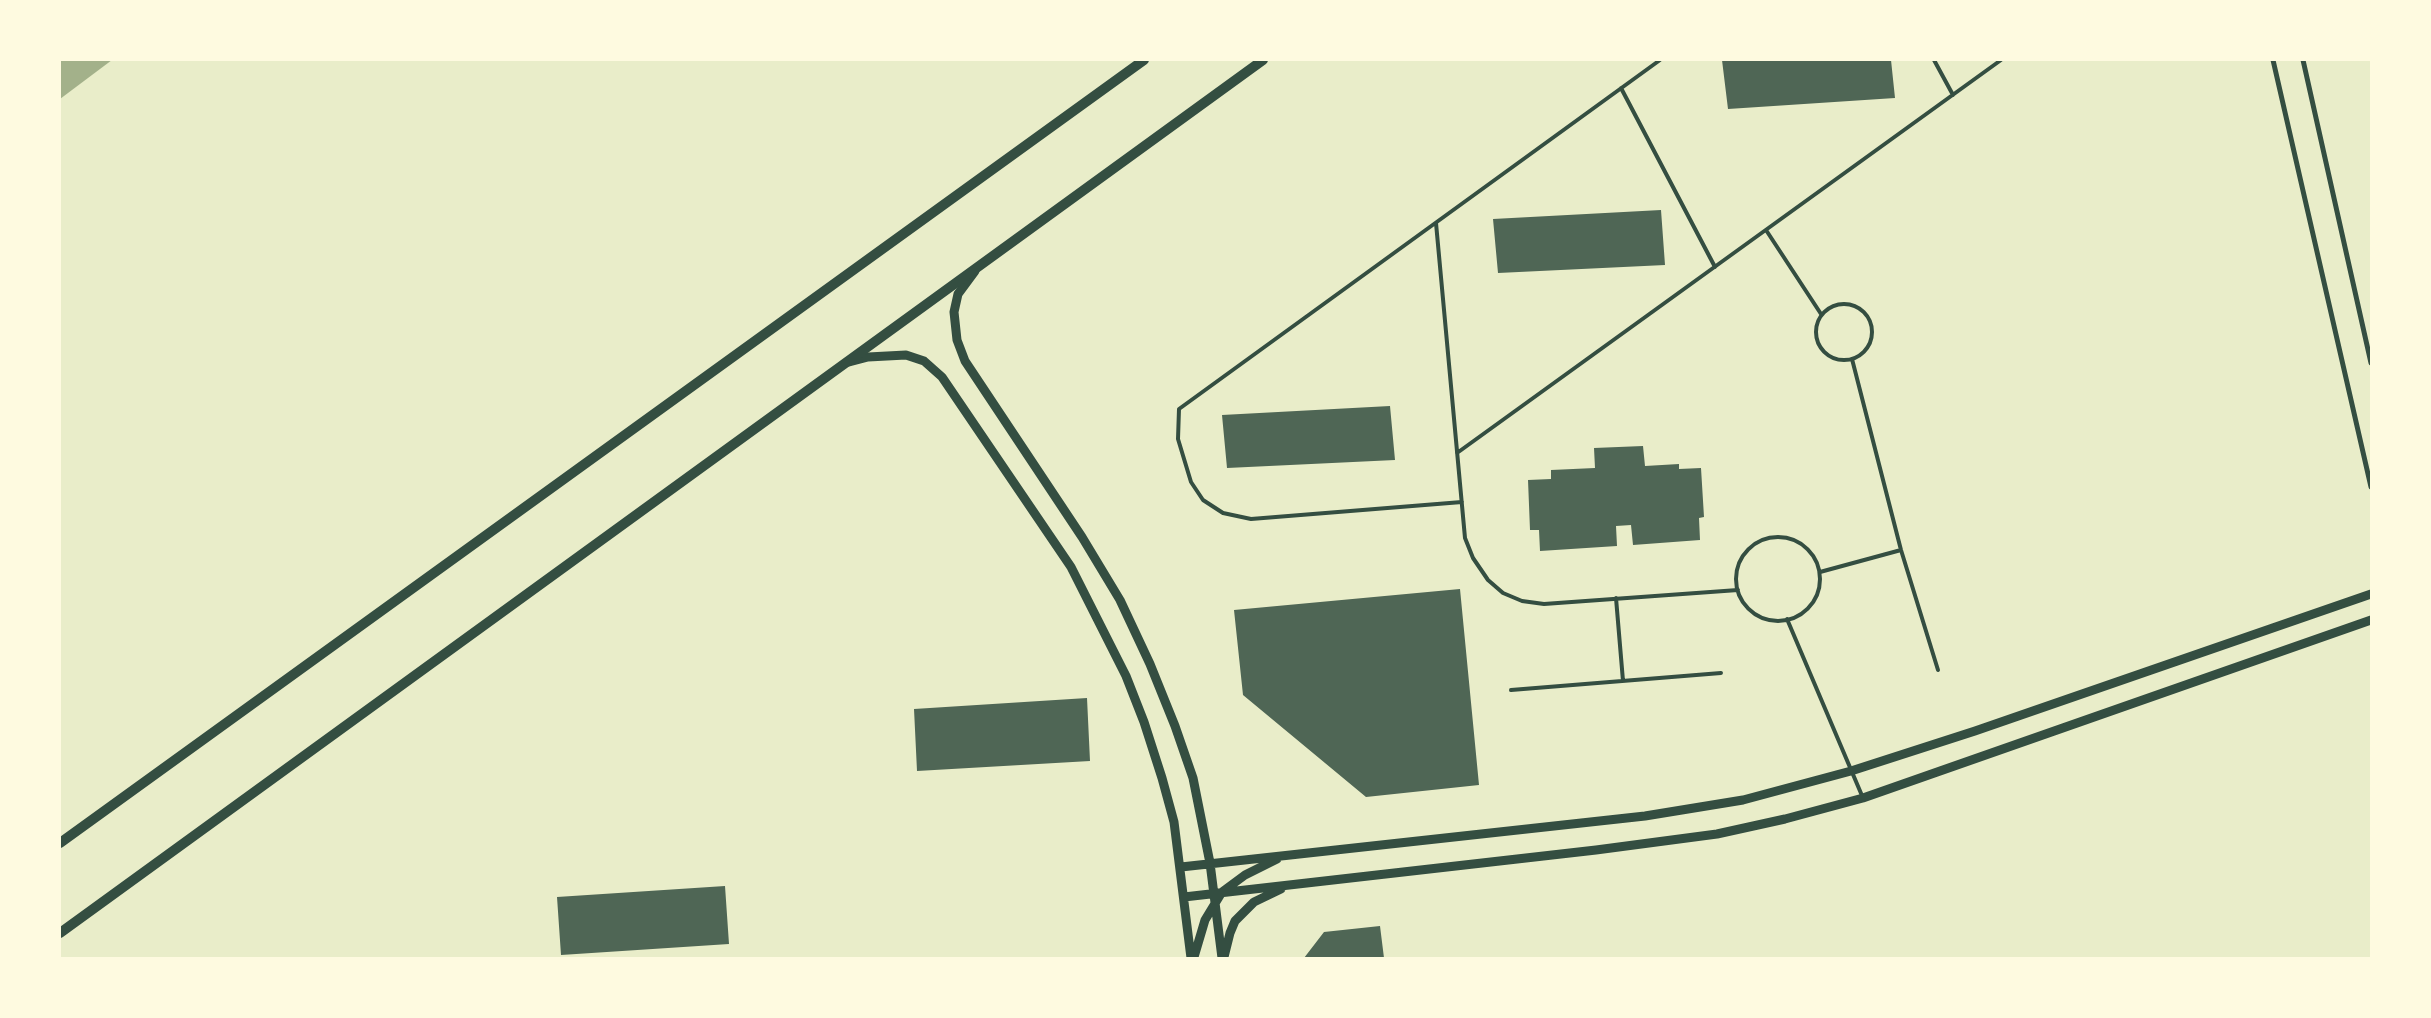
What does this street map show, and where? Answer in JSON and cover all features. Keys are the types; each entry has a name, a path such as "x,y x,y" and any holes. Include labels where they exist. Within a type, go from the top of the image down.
{"main road":[{"path":"60,843 1144,60"},
{"path":"60,933 1263,60"}],"street":[{"path":"2273,60 2371,487"},
{"path":"2303,60 2371,363"},
{"path":"978,266 958,294 954,312 957,340 966,361 1039,470 1120,600 1150,664 1175,726 1192,778 1217,895 1223,958"},
{"path":"844,364 868,357 906,355 924,361 942,377 1071,567 1126,676 1144,722 1174,822 1192,958"},
{"path":"1181,867 1645,816 1743,800 1851,771 2371,594"},
{"path":"1184,897 1217,895 1297,883 1596,850 1717,834 1863,798 2371,620"},
{"path":"1192,958 1200,933 1217,895 1245,875 1292,854"},
{"path":"1223,958 1235,920 1244,910 1269,894 1297,883"}],"lane":[{"path":"1462,502 1259,518 1223,513 1203,500 1191,482 1183,462 1178,440 1179,409 1660,60"},
{"path":"1934,60 1953,95"},
{"path":"1457,453 2001,60"},
{"path":"1621,88 1715,267"},
{"path":"1436,223 1465,538 1474,558 1488,580 1503,593 1522,601 1544,604 1738,590"},
{"path":"1766,230 1821,314"},
{"path":"1846,303 1864,311 1870,319 1872,329 1868,348 1852,360 1834,359 1820,348 1815,330 1821,314 1828,308 1846,303"},
{"path":"1852,360 1901,550 1938,670"},
{"path":"1781,537 1794,540 1806,548 1815,559 1820,572 1820,587 1814,600 1804,611 1787,619 1778,620 1763,618 1752,612 1743,602 1738,590 1736,577 1739,563 1755,544 1767,538 1781,537"},
{"path":"1820,572 1901,550"},
{"path":"1616,598 1622,681"},
{"path":"1787,619 1863,798"},
{"path":"1511,690 1721,673"}],"shaded area":[{"path":"60,60 112,60 60,99"}],"building":[{"path":"1722,60 1891,60 1895,98 1728,109"},
{"path":"1661,210 1665,265 1498,273 1493,219"},
{"path":"1390,406 1395,460 1227,468 1222,415"},
{"path":"1643,446 1645,466 1679,464 1679,469 1701,468 1704,517 1699,518 1700,540 1633,545 1631,525 1616,526 1617,546 1540,551 1539,530 1530,530 1528,480 1551,479 1551,470 1595,468 1594,448"},
{"path":"1460,589 1479,785 1366,797 1243,695 1234,610"},
{"path":"1087,698 1090,761 917,771 914,709"},
{"path":"725,886 729,944 561,955 557,897"},
{"path":"1380,926 1384,958 1304,958 1324,932"}]}
